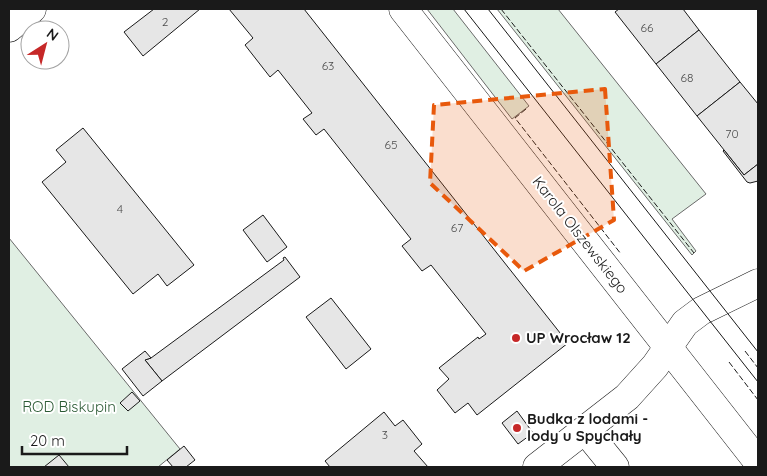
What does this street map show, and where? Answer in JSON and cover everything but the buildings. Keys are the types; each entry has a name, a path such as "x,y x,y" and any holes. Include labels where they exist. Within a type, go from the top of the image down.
{"street":[{"path":"9,28 32,9"},
{"name":"Karola Olszewskiego","path":"403,9 758,462"},
{"path":"538,467 627,397 649,373 685,323 701,311 758,283"},
{"path":"585,430 615,467"}],"highlighted area":[{"path":"605,89 614,220 524,271 430,183 434,105"}],"green space":[{"path":"427,9 453,9 529,106 512,119"},
{"path":"497,9 558,9 706,194 672,219 696,251 692,255"},
{"name":"ROD Biskupin","path":"9,238 180,449 158,467 9,467"}],"tram line":[{"path":"464,9 758,382"},
{"path":"488,9 758,352"}],"fence":[{"path":"501,9 694,253"},
{"path":"526,109 515,118 621,254"},
{"path":"745,351 758,368"},
{"path":"729,362 758,400"}],"place":[{"name":"UP Wrocław 12","path":"516,338"},
{"name":"Budka z lodami - lody u Spychały","path":"517,428"}]}
